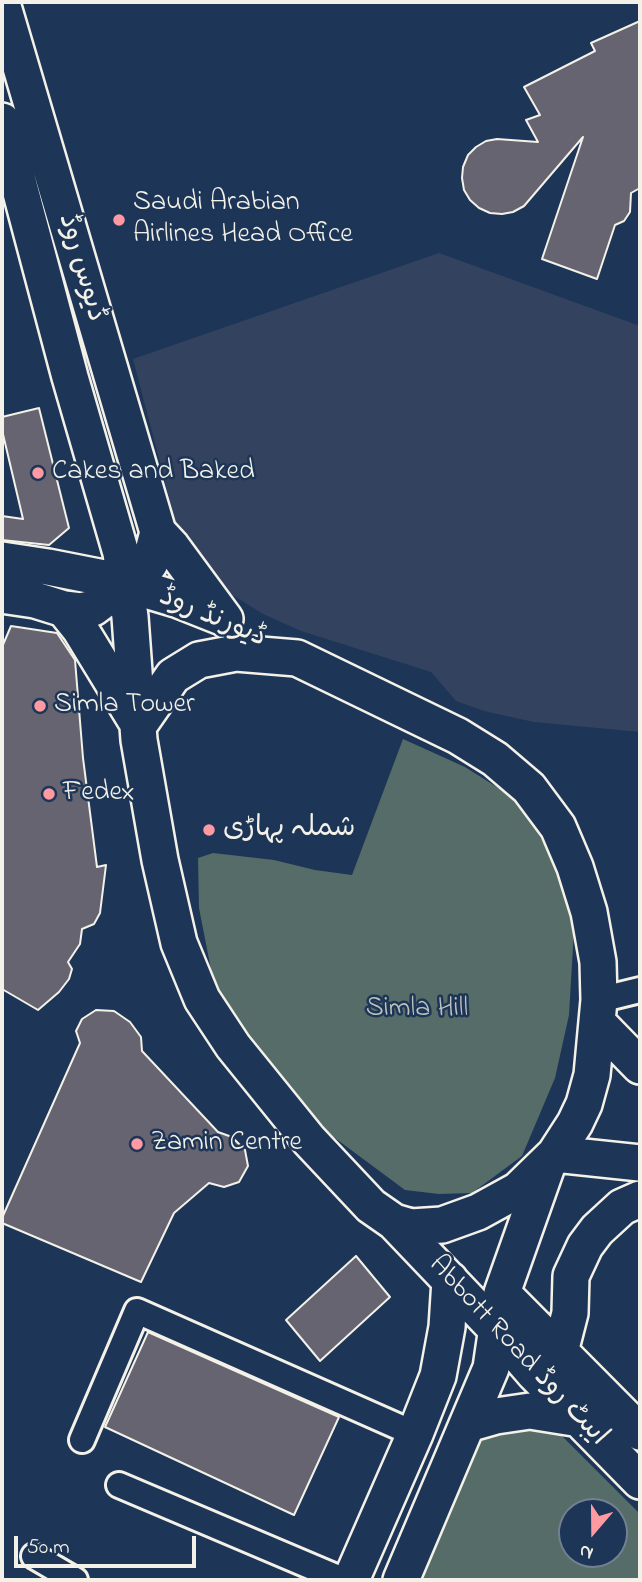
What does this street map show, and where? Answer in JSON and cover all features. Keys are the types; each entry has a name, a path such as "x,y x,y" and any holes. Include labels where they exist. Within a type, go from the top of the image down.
{"main road":[{"name":"ڈیوس روڈ","path":"2,3 158,532 225,619"},
{"name":"ڈیوس روڈ","path":"2,121 70,377 121,553 139,725"},
{"path":"126,585 150,563 158,532"},
{"name":"ڈیورنڈ روڈ","path":"2,561 91,575 176,599 225,619 297,657"},
{"name":"ڈیورنڈ روڈ","path":"2,595 80,611 93,608 126,585"},
{"path":"64,609 80,629 139,725 139,740 160,860 179,943 202,999 233,1046 309,1140 371,1206 394,1222 411,1227 430,1227 458,1220 518,1190 551,1159 584,1104 592,1075 598,1011 597,962 589,912 575,867 558,827 529,788 495,759 458,736 297,657 236,653 199,660 173,676 139,725"},
{"path":"598,1011 640,1066"},
{"path":"551,1159 640,1163"},
{"name":"Abbott Road ایبٹ روڈ","path":"509,1344 502,1293 551,1159"},
{"path":"560,1352 570,1313 571,1276 585,1247 597,1230 622,1207 640,1199"},
{"name":"Abbott Road ایبٹ روڈ","path":"394,1222 640,1480"},
{"path":"401,1580 468,1424 509,1344 552,1290 571,1276"},
{"path":"351,1580 438,1376 447,1327 450,1280"},
{"name":"Abbott Road ایبٹ روڈ","path":"509,1344 560,1352 640,1432"},
{"path":"468,1424 530,1411 580,1419"}],"street":[{"path":"598,1011 640,990"},
{"path":"82,1440 137,1311 415,1434"},
{"path":"119,1485 343,1580"},
{"path":"34,1556 75,1580"}],"shaded area":[{"path":"439,253 640,326 640,732 534,722 484,711 456,701 431,672 301,631 263,614 210,581 181,543 133,359"}],"green space":[{"name":"Simla Hill","path":"403,739 465,767 519,801 563,876 574,930 569,1015 555,1078 522,1156 472,1193 439,1194 405,1190 316,1124 215,990 199,908 198,858 213,853 274,860 352,875"},
{"path":"544,1425 560,1434 624,1498 558,1498 558,1568 628,1568 628,1502 640,1514 640,1580 418,1580 484,1432"}],"building":[{"path":"640,21 640,188 631,193 630,212 624,221 615,225 597,279 542,259 583,137 524,206 513,212 490,213 470,200 464,190 463,167 468,155 486,141 497,139 538,142 526,120 540,115 524,87 595,51 591,43"},
{"path":"39,408 69,528 49,545 2,540 2,516 23,519 2,430 2,417"},
{"path":"11,626 57,633 75,660 83,758 97,867 106,865 100,913 94,924 82,929 80,944 68,962 72,969 69,979 59,992 38,1010 2,989 2,647"},
{"name":"Zamin Centre","path":"96,1010 114,1011 130,1022 141,1037 142,1051 218,1132 232,1137 245,1150 248,1166 239,1182 224,1187 209,1183 174,1213 141,1282 2,1223 80,1043 76,1031 82,1019"},
{"path":"356,1256 390,1297 320,1361 286,1320"},
{"path":"148,1332 339,1417 294,1515 105,1427"}],"place":[{"name":"Saudi Arabian Airlines Head Office","path":"119,220"},
{"name":"Cakes and Baked","path":"38,473"},
{"name":"Simla Tower","path":"40,706"},
{"name":"Fedex","path":"49,794"},
{"name":"شملہ پہاڑی","path":"209,830"},
{"name":"Zamin Centre","path":"137,1144"}]}
